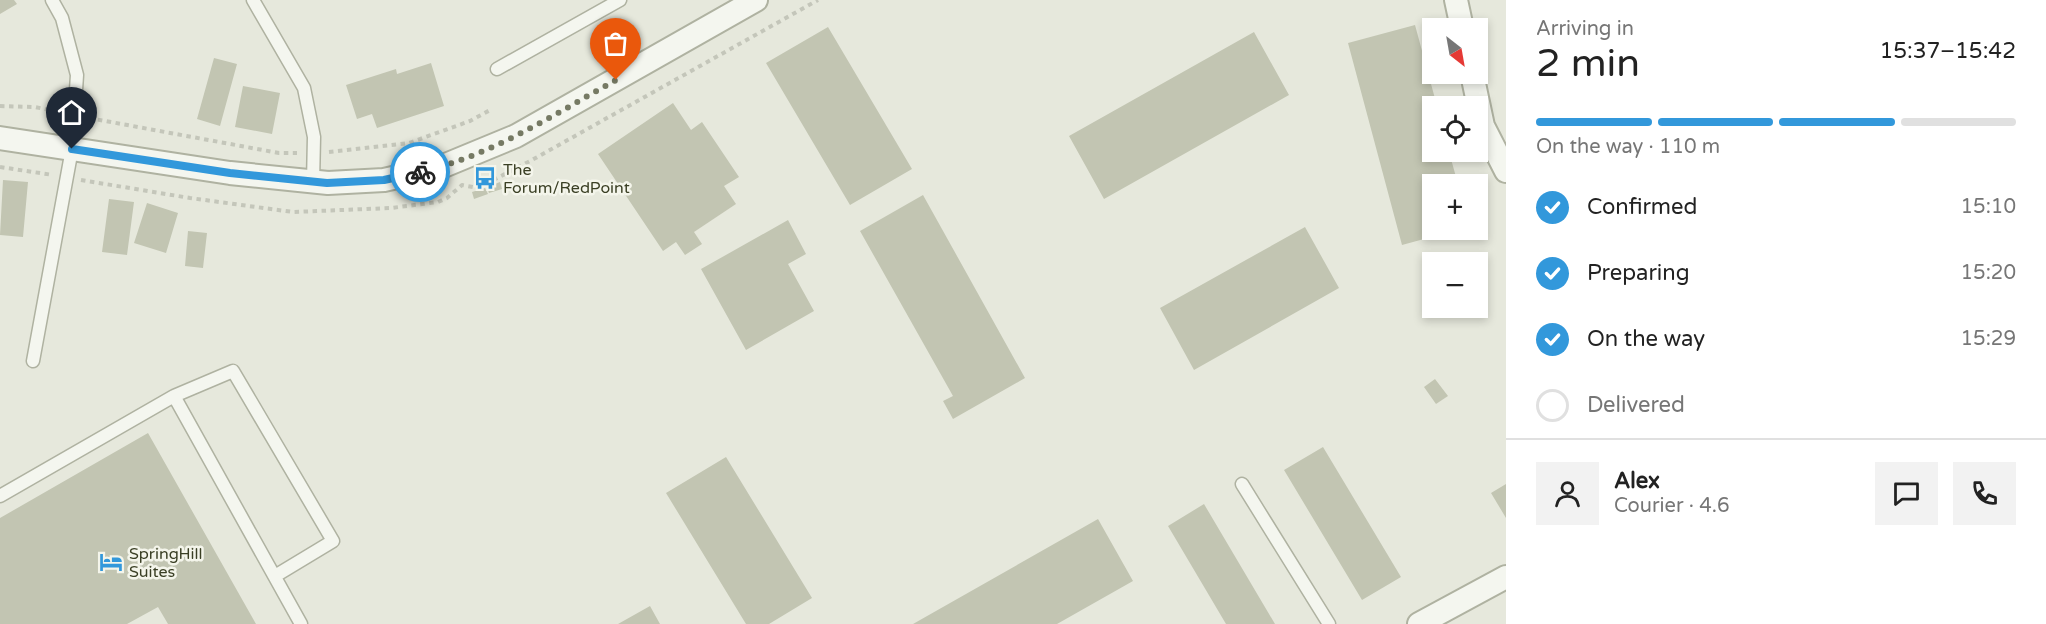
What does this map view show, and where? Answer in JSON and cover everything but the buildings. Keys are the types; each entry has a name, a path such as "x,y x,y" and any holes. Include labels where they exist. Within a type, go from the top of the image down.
{"street":[{"path":"0,138 230,173 327,183 384,180 441,167 516,136 756,0"},
{"path":"1456,0 1460,18"},
{"path":"1474,84 1483,126 1506,171"},
{"path":"1419,624 1506,577"}],"lane":[{"path":"33,361 72,149 77,75 62,18 52,0"},
{"path":"253,0 304,88 314,137 313,182"},
{"path":"497,69 620,0"},
{"path":"0,496 174,396 233,371 333,541 274,576"},
{"path":"174,396 301,624"},
{"path":"1242,484 1329,624"}],"path":[{"path":"0,106 35,107 279,153 313,153 409,143 470,121 492,110"}],"way so far":[{"path":"420,172 476,154 516,136 616,80"}],"place":[{"name":"The Forum/RedPoint","path":"485,178"},
{"name":"SpringHill Suites","path":"111,562"}],"route":[{"path":"72,149 230,173 327,183 384,180 420,172"}]}
